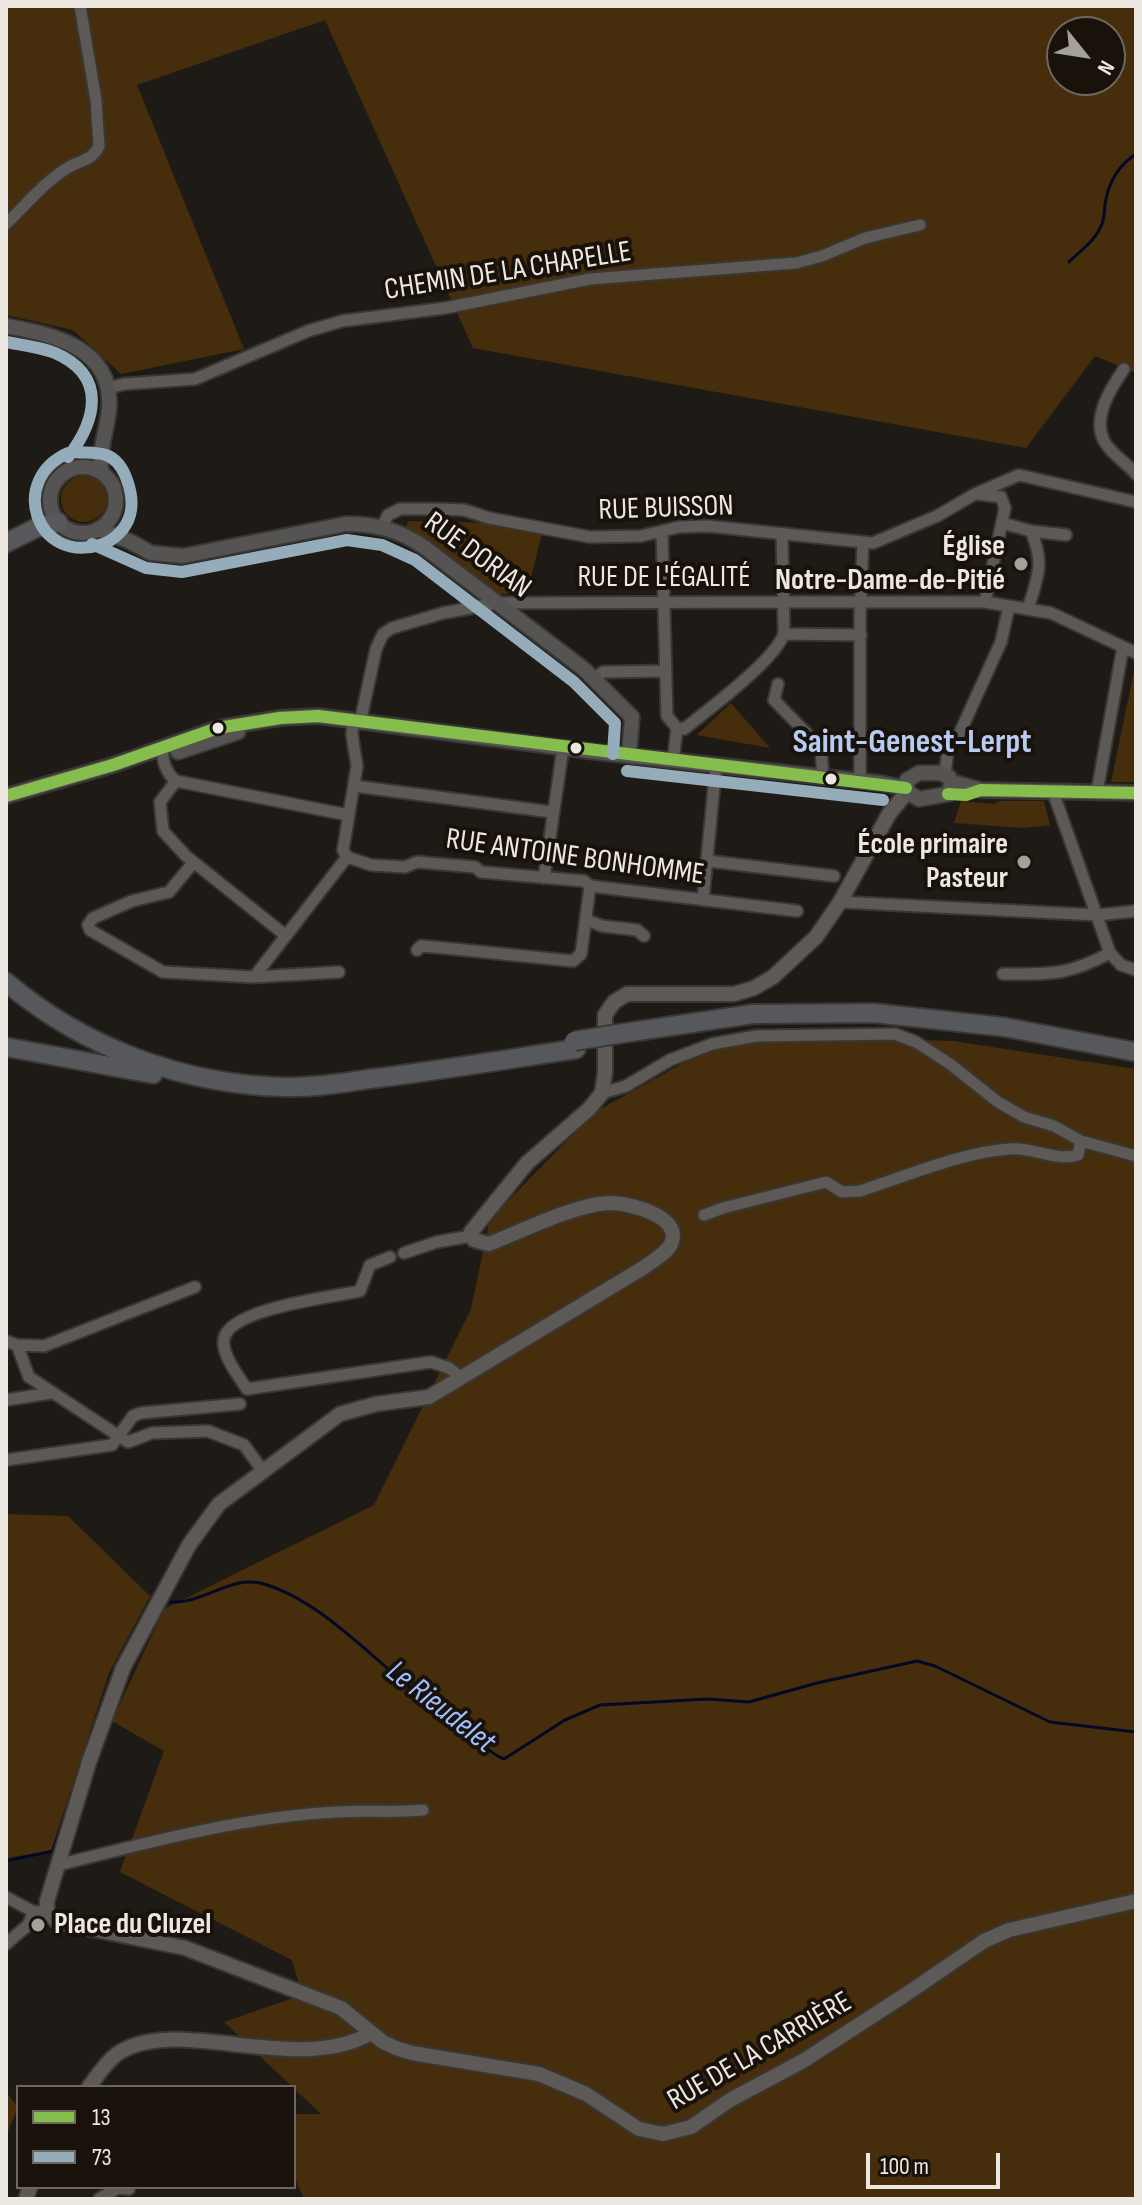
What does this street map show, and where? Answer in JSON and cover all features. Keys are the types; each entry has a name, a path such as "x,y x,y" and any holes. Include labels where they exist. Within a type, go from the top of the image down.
{"highway":[{"path":"6,543 36,528 58,522"},
{"path":"6,970 53,1007 117,1042 177,1062 263,1076 346,1073 753,1023 831,1020 885,1021 997,1035 1136,1061"},
{"path":"6,982 44,1012 105,1046 161,1067 232,1084"},
{"path":"625,1038 753,1014 874,1013 1004,1027 1136,1052"},
{"path":"6,1047 198,1082 289,1088 575,1045"}],"main road":[{"path":"6,326 40,332 81,349 103,373 109,388 109,411 100,457 101,470 115,491 116,504 112,516 90,532 73,531 58,522 50,502 54,485 67,471 81,467 101,470"},
{"path":"81,467 91,456 105,427"},
{"path":"112,516 129,541"},
{"name":"RUE DORIAN","path":"98,529 151,553 183,556 346,524 382,527 411,538 594,678 632,717 629,755"},
{"path":"6,796 134,758 163,753 218,728 318,716 563,748 880,783 909,790 948,784"},
{"path":"909,790 919,773 966,795 981,790 1136,793"}],"street":[{"path":"6,224 51,180 91,157 99,146 96,100 80,6"},
{"name":"CHEMIN DE LA CHAPELLE","path":"109,388 124,384 195,379 308,331 342,321 445,308 590,279 796,263 865,238 920,225"},
{"path":"1124,369 1113,384 1102,410 1100,426 1105,442 1136,474"},
{"name":"RUE BUISSON","path":"382,527 388,515 400,509 464,510 590,537 641,536 679,527 707,526 873,543 937,516 975,494 1019,475 1136,502"},
{"path":"975,494 1001,497 1005,508 985,602"},
{"path":"1002,523 1031,531 1066,535"},
{"path":"1028,609 1040,565 1031,531"},
{"path":"662,532 667,716 680,728"},
{"path":"673,761 680,728 769,656 780,643 784,634 785,602 782,534"},
{"path":"860,781 863,542"},
{"name":"RUE DE L'ÉGALITÉ","path":"357,722 376,646 383,634 392,628 443,613 498,603 985,602 1051,613 1136,653"},
{"path":"948,784 949,742 957,739 1001,642 1009,606"},
{"path":"784,634 861,635"},
{"path":"1097,792 1123,647"},
{"path":"594,678 603,672 666,671"},
{"path":"778,684 774,700 821,748 823,778"},
{"path":"254,977 347,857 343,850 357,766 352,735 357,722"},
{"path":"544,878 563,748"},
{"path":"163,753 171,777 176,781 348,815"},
{"path":"703,900 716,766"},
{"path":"176,781 160,802 163,831 193,863 285,935"},
{"path":"354,786 552,812"},
{"path":"471,1236 474,1226 527,1163 589,1109 602,1093 605,1015 614,1002 627,994 734,994 754,988 773,977 816,937 840,902 894,808 909,790"},
{"path":"1053,792 1110,953 1121,965 1136,970"},
{"name":"RUE ANTOINE BONHOMME","path":"347,857 371,865 405,867 417,862 475,867 481,872 584,881 590,886 797,911"},
{"path":"708,861 834,876"},
{"path":"193,863 169,892 132,901 93,918 88,925 90,930 163,972 254,977 339,972"},
{"path":"417,950 421,946 573,961 581,954 590,886"},
{"path":"840,902 1097,915 1136,911"},
{"path":"587,920 602,926 637,930 644,936"},
{"path":"1003,974 1058,974 1110,953"},
{"path":"602,1093 626,1086 670,1060 712,1044 756,1036 895,1034 916,1042 998,1102 1024,1117 1054,1126 1081,1141 1136,1156"},
{"path":"704,1215 826,1182 842,1192 860,1191 982,1153 1013,1149 1066,1158 1078,1155 1081,1141"},
{"path":"6,1944 28,1925 47,1901 89,1762 123,1668 189,1545 219,1504 340,1414 376,1404 429,1397 462,1378 643,1268 666,1251 673,1241 673,1231 658,1215 628,1205 608,1203 580,1209 489,1244 479,1243 471,1236"},
{"path":"404,1253 437,1242 471,1236"},
{"path":"390,1257 370,1265 360,1291 271,1308 229,1328 224,1336 224,1346 247,1389 431,1362 449,1368 462,1378"},
{"path":"12,1343 44,1346 195,1287"},
{"path":"12,1343 29,1377 128,1442 152,1433 208,1431 244,1445 263,1471"},
{"path":"6,1400 51,1393"},
{"path":"6,1460 112,1445 133,1416 141,1413 240,1404"},
{"path":"58,1865 158,1839 263,1821 336,1812 423,1810"},
{"path":"6,1897 40,1911"},
{"name":"RUE DE LA CARRIÈRE","path":"40,1911 57,1922 160,1941 234,1966 341,2008 383,2042 412,2053 539,2074 586,2094 639,2129 663,2134 691,2127 730,2100 803,2061 984,1941 1009,1930 1136,1901"},
{"path":"90,2085 119,2053 149,2042 185,2041 301,2050 339,2046 371,2033"}],"shaded area":[{"path":"6,6 1136,6 1136,373 1095,356 1026,448 473,348 325,20 137,85 244,349 121,374 73,330 6,315"},
{"path":"84,476 100,483 107,499 100,515 84,522 68,515 61,499 68,483"},
{"path":"408,521 487,523 542,533 527,594 497,594 406,527"},
{"path":"1135,667 1136,782 1111,782"},
{"path":"731,703 770,748 697,735"},
{"path":"961,801 994,804 999,801 1044,801 1050,825 1024,828 954,823"},
{"path":"848,1038 953,1041 1136,1069 1136,2199 304,2199 296,2181 296,2114 321,2114 296,2090 296,2085 290,2085 224,2022 302,1995 292,1960 120,1872 164,1751 112,1721 164,1609 374,1505 471,1309 490,1219 595,1112 696,1056 755,1041"},
{"path":"6,1514 68,1516 150,1596 109,1673 51,1851 6,1858"},
{"path":"6,2092 16,2104 16,2112 6,2136"}],"waterway":[{"path":"1069,262 1096,235 1103,221 1105,202 1113,179 1136,154"},
{"name":"Le Rieudelet","path":"164,1601 189,1600 239,1583 252,1582 286,1593 329,1619 428,1701 456,1714 489,1750 504,1759 565,1720 600,1705 708,1699 749,1702 917,1661 935,1666 1050,1722 1136,1732"},
{"name":"Le Rieudelet","path":"6,1861 53,1851 67,1810"}],"transit line":[{"name":"73","path":"6,342 55,353 83,374 90,387 90,414 78,443 68,457"},
{"name":"73","path":"68,453 50,465 39,481 35,499 38,516 46,531 60,542 78,548 100,545 115,537 126,525 131,508 130,490 124,472 113,459 102,454 75,452"},
{"name":"73","path":"92,544 146,568 182,572 347,540 382,545 415,560 574,682 615,723 613,754"},
{"name":"13","path":"6,796 113,765 218,728 280,718 318,716 906,788"},
{"name":"73","path":"627,771 883,800"},
{"name":"13","path":"948,794 966,795 981,790 1136,793"}],"place":[{"name":"Église Notre-Dame-de-Pitié","path":"1021,564"},
{"name":"École primaire Pasteur","path":"1024,862"},
{"name":"Place du Cluzel","path":"38,1925"}],"district":[{"name":"Saint-Genest-Lerpt","path":"912,743"}]}
